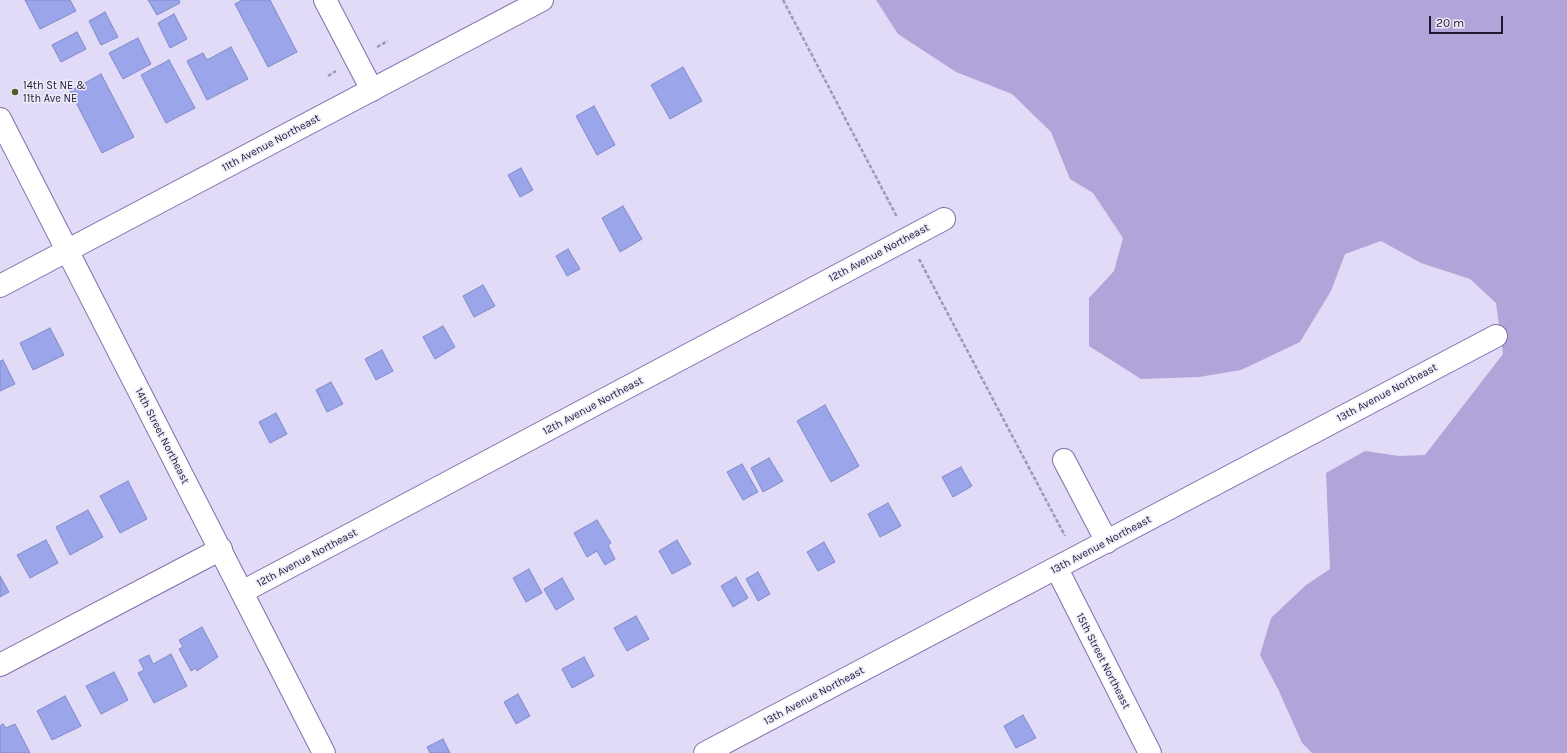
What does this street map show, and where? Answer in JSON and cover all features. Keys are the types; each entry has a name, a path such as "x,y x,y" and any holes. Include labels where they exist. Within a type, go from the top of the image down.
{"street":[{"path":"325,0 372,90"},
{"name":"11th Avenue Northeast","path":"0,286 542,0"},
{"name":"14th Street Northeast","path":"0,119 324,753"},
{"name":"12th Avenue Northeast","path":"242,592 944,219"},
{"name":"13th Avenue Northeast","path":"705,753 1496,336"},
{"path":"1064,460 1107,542"},
{"path":"0,665 221,549"},
{"name":"15th Street Northeast","path":"1057,568 1150,753"}],"path":[{"path":"783,0 1076,558"}],"shaded area":[{"path":"876,0 1567,0 1567,753 1312,753 1302,743 1278,689 1260,655 1271,618 1306,585 1330,569 1326,473 1365,451 1399,456 1425,455 1503,354 1496,303 1470,279 1421,263 1381,241 1345,254 1331,291 1300,342 1241,370 1199,377 1141,379 1089,346 1089,298 1114,271 1123,238 1093,193 1070,179 1051,132 1012,94 956,72 898,34"}],"building":[{"path":"25,0 70,0 76,11 40,29"},
{"path":"148,0 179,0 180,3 157,15"},
{"path":"242,0 270,0 297,52 268,67 235,4"},
{"path":"105,12 118,37 101,45 89,21"},
{"path":"174,14 187,39 170,48 158,23"},
{"path":"77,32 86,49 61,62 52,45"},
{"path":"138,38 151,64 123,79 109,53"},
{"path":"231,47 248,79 207,100 187,61 203,53 207,60"},
{"path":"169,60 195,108 166,123 141,75"},
{"path":"683,67 702,101 670,119 651,85"},
{"path":"101,74 134,137 102,153 70,91"},
{"path":"594,106 615,145 597,155 576,116"},
{"path":"521,168 533,190 520,197 508,175"},
{"path":"623,206 642,239 620,252 602,218"},
{"path":"568,249 580,269 567,276 556,256"},
{"path":"483,285 495,306 474,317 463,296"},
{"path":"443,326 455,347 435,359 423,337"},
{"path":"50,328 64,355 33,370 20,343"},
{"path":"382,350 393,371 376,380 365,359"},
{"path":"3,360 15,384 0,391 0,361"},
{"path":"331,382 343,404 327,412 316,390"},
{"path":"825,405 859,466 831,482 797,421"},
{"path":"276,413 287,434 270,443 259,422"},
{"path":"769,458 783,481 763,492 751,468"},
{"path":"742,464 758,492 743,500 727,472"},
{"path":"961,467 972,486 953,497 942,477"},
{"path":"128,481 147,519 120,533 100,496"},
{"path":"888,503 901,526 880,537 868,514"},
{"path":"88,510 103,537 70,555 56,527"},
{"path":"597,520 611,543 608,545 615,559 605,565 597,551 587,557 574,533"},
{"path":"46,540 58,563 30,578 17,555"},
{"path":"677,540 691,564 672,574 659,551"},
{"path":"824,542 835,562 818,571 807,552"},
{"path":"529,569 542,593 526,602 513,578"},
{"path":"758,572 770,594 758,601 746,579"},
{"path":"0,576 9,592 0,597"},
{"path":"736,577 748,598 733,607 721,586"},
{"path":"562,578 574,599 556,610 544,589"},
{"path":"636,616 649,639 627,651 614,628"},
{"path":"202,627 218,657 197,671 196,668 191,671 179,649 183,647 179,640"},
{"path":"171,654 187,686 154,703 138,673 144,670 139,660 149,655 153,664"},
{"path":"584,657 594,676 572,688 562,669"},
{"path":"114,672 128,700 101,714 86,686"},
{"path":"518,694 530,716 516,724 504,702"},
{"path":"65,696 81,726 52,740 37,711"},
{"path":"1023,715 1036,738 1016,748 1004,726"},
{"path":"3,724 6,728 15,724 30,753 0,753 0,726"},
{"path":"443,739 450,753 430,753 427,747"}],"place":[{"name":"14th St NE & 11th Ave NE","path":"15,92"}]}
